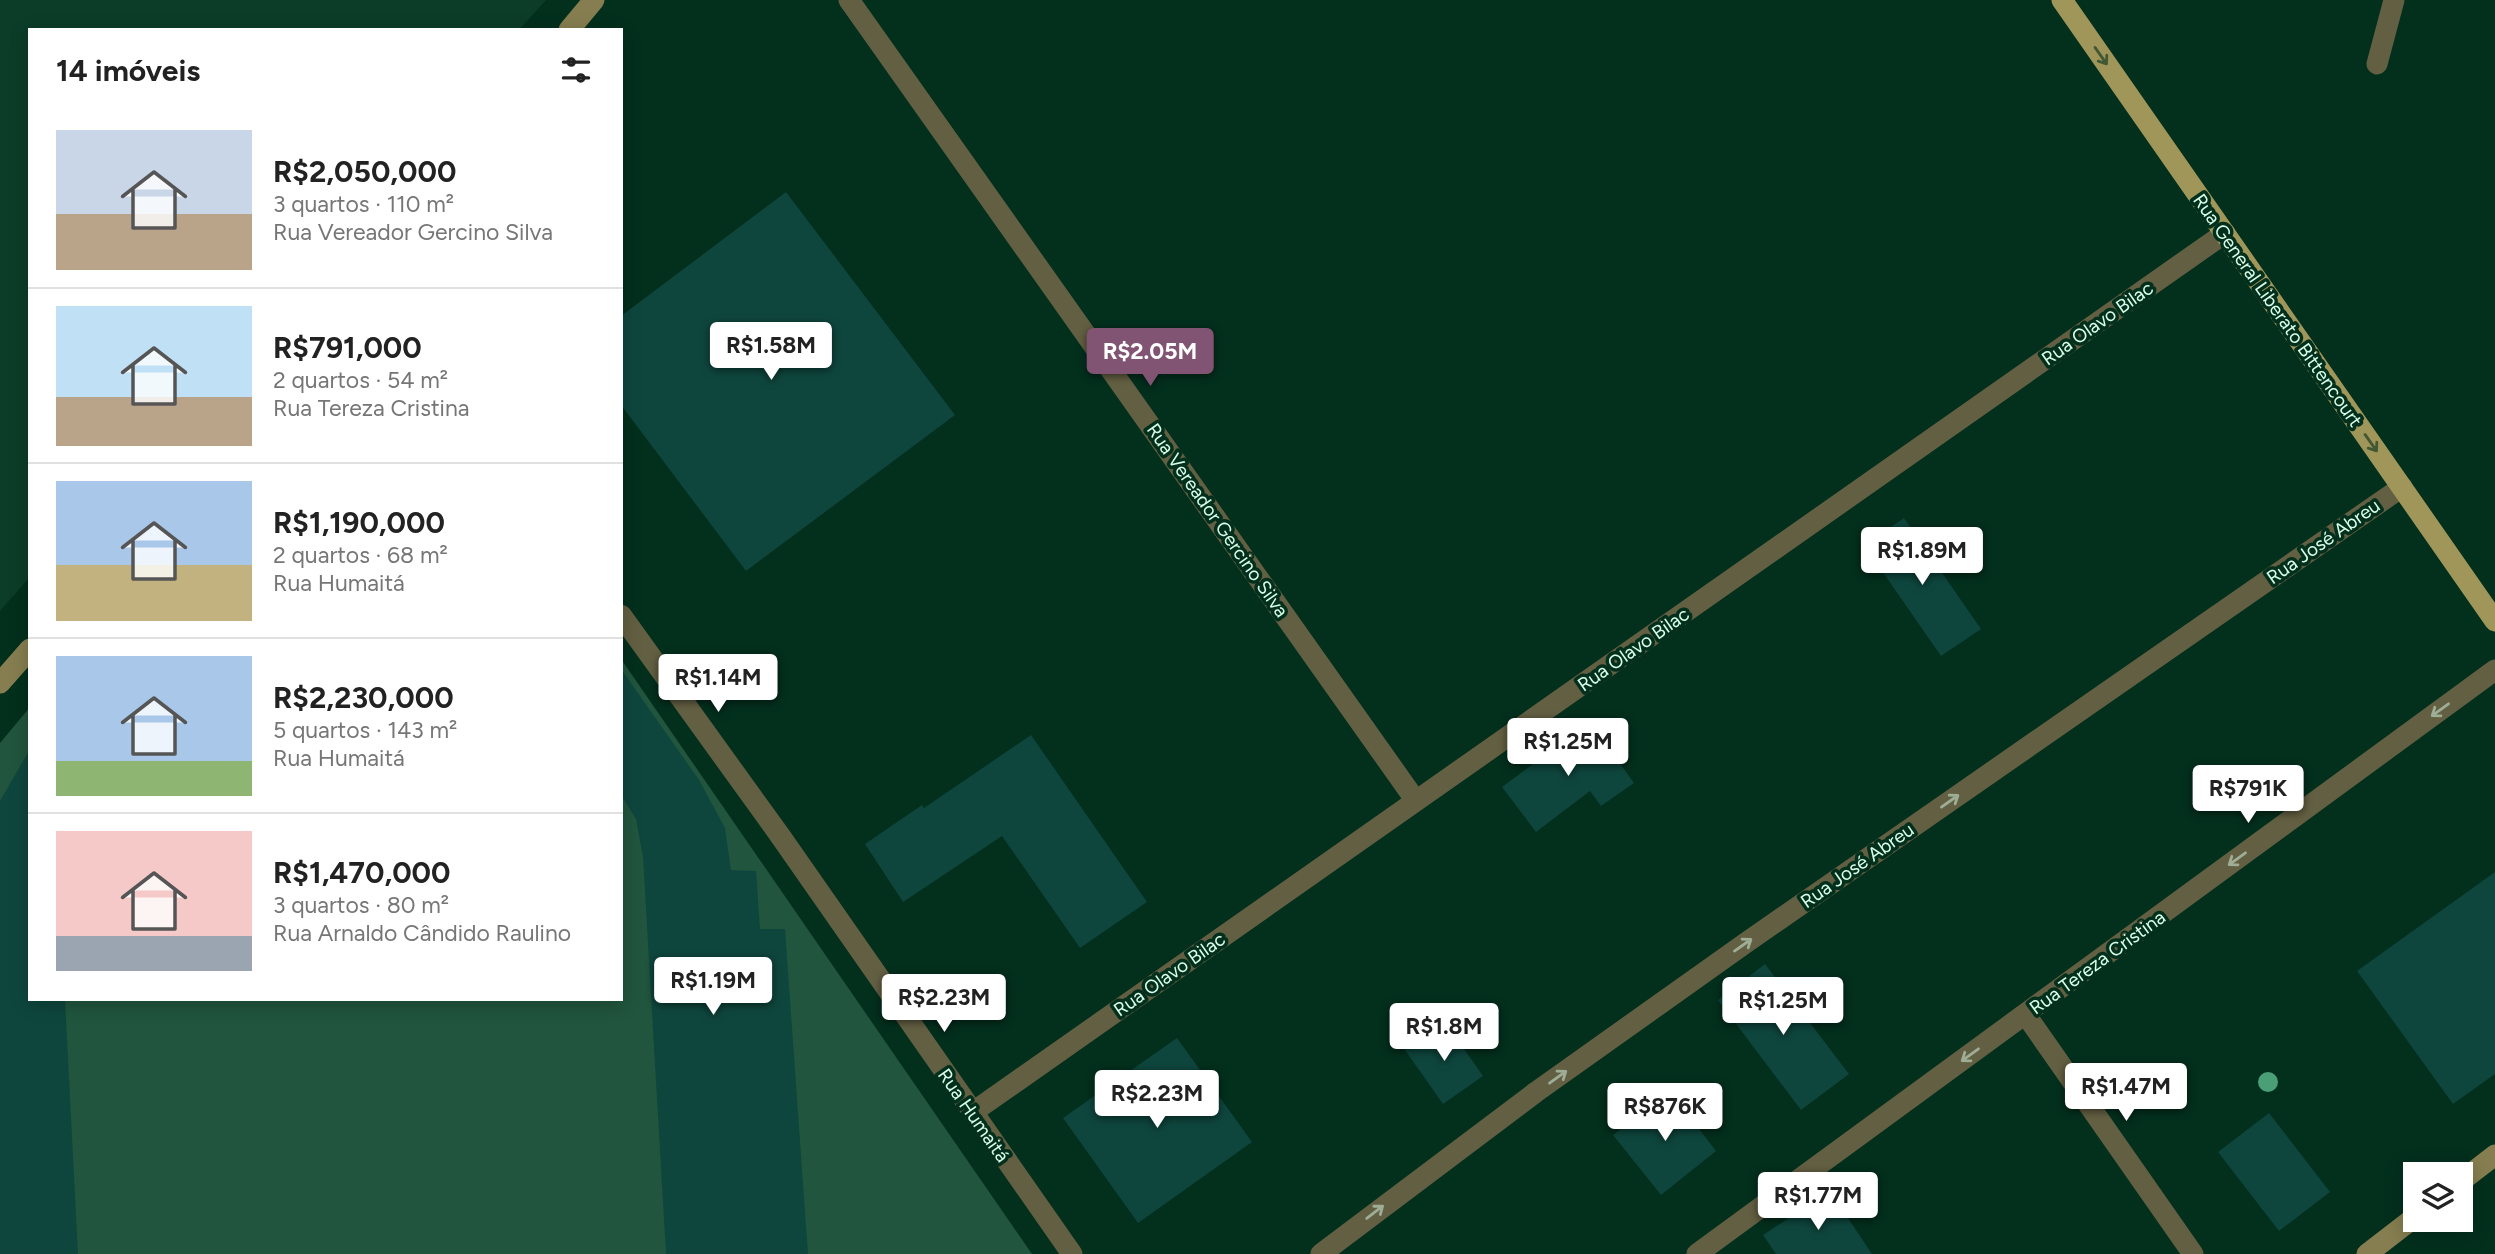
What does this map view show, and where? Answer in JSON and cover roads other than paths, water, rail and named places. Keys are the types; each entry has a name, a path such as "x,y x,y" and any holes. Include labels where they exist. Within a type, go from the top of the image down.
{"main road":[{"path":"571,28 594,0"},
{"name":"Rua General Liberato Bittencourt","path":"2062,0 2495,621"},
{"path":"0,683 28,651"},
{"path":"2473,1172 2495,1155"},
{"path":"2367,1254 2403,1226"}],"street":[{"name":"Rua Vereador Gercino Silva","path":"849,0 1416,801"},
{"path":"2377,64 2394,0"},
{"name":"Rua Olavo Bilac","path":"973,1112 2225,233"},
{"name":"Rua José Abreu","path":"1321,1254 1514,1109 1747,942 2402,487"},
{"name":"Rua Humaitá","path":"623,618 781,837 1072,1254"},
{"name":"Rua Tereza Cristina","path":"1698,1254 2495,670"},
{"path":"2025,1015 2193,1254"}]}
